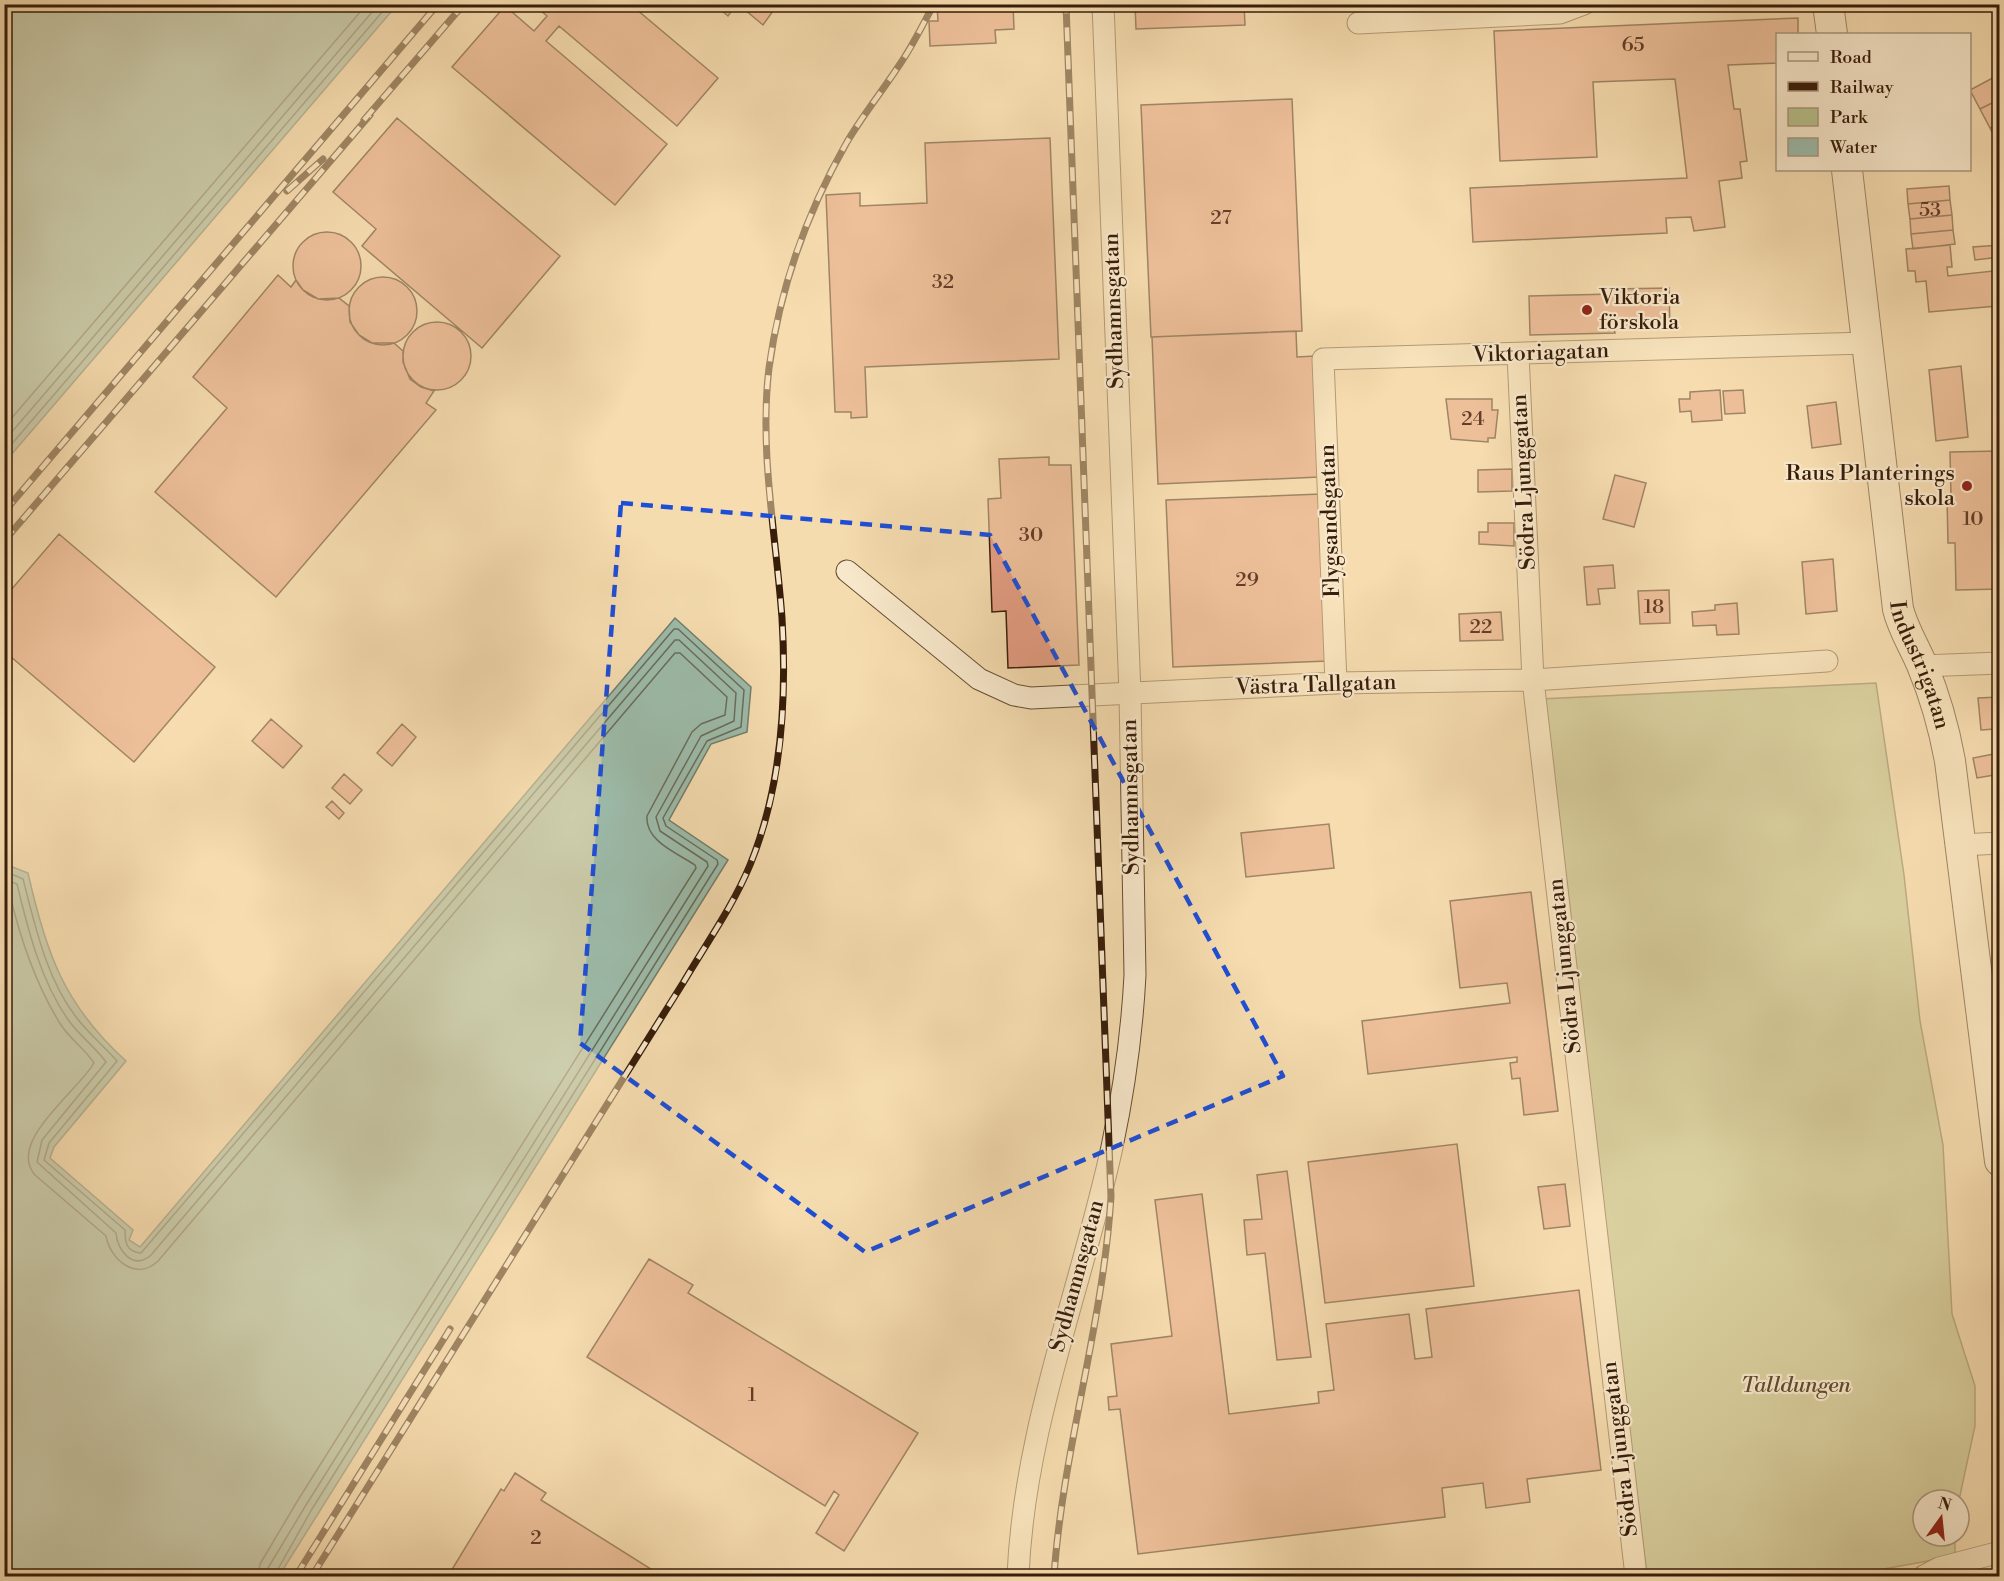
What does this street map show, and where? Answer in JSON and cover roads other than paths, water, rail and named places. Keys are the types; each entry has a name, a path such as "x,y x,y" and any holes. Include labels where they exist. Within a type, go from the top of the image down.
{"street":[{"name":"Sydhamnsgatan","path":"1018,1576 1023,1508 1031,1462 1056,1350 1112,1149 1132,1018 1135,975 1130,693 1103,4"},
{"path":"1358,23 1560,13 1584,4"},
{"path":"1828,4 1832,33"},
{"name":"Industrigatan","path":"1847,171 1898,609 1904,630 1922,666 1943,725 2000,1161"},
{"name":"Viktoriagatan","path":"1323,359 1867,343"},
{"name":"Södra Ljunggatan","path":"1518,354 1533,680 1635,1576"},
{"name":"Flygsandsgatan","path":"1323,359 1336,683"},
{"name":"Västra Tallgatan","path":"847,571 979,679 1001,690 1031,698 1336,683 1533,680 1827,661"},
{"path":"1922,666 2000,663"},
{"path":"1960,845 2000,843"},
{"path":"1924,1576 1939,1568 2000,1552"}],"water":[{"path":"4,5 397,5 5,462"},
{"path":"675,618 751,687 747,732 711,744 669,820 728,860 279,1576 5,1576 5,864 28,873 42,928 60,976 87,1019 126,1061 54,1147 50,1158 133,1230 129,1240 140,1247"}],"railway":[{"path":"4,512 438,4"},
{"path":"364,120 464,4"},
{"path":"312,1576 683,983 727,910 750,865 761,835 776,774 783,712 782,618 766,430 769,368 780,308 797,251 819,195 847,142 905,57 934,4"},
{"path":"1054,1576 1066,1481 1100,1292 1111,1197 1066,4"},
{"path":"4,541 370,115"},
{"path":"287,191 323,159"},
{"path":"296,1576 450,1329"}],"place":[{"name":"Viktoria förskola","path":"1587,310"},
{"name":"Raus Planterings skola","path":"1967,486"}],"park label":[{"name":"Talldungen","path":"1796,1385"}]}
